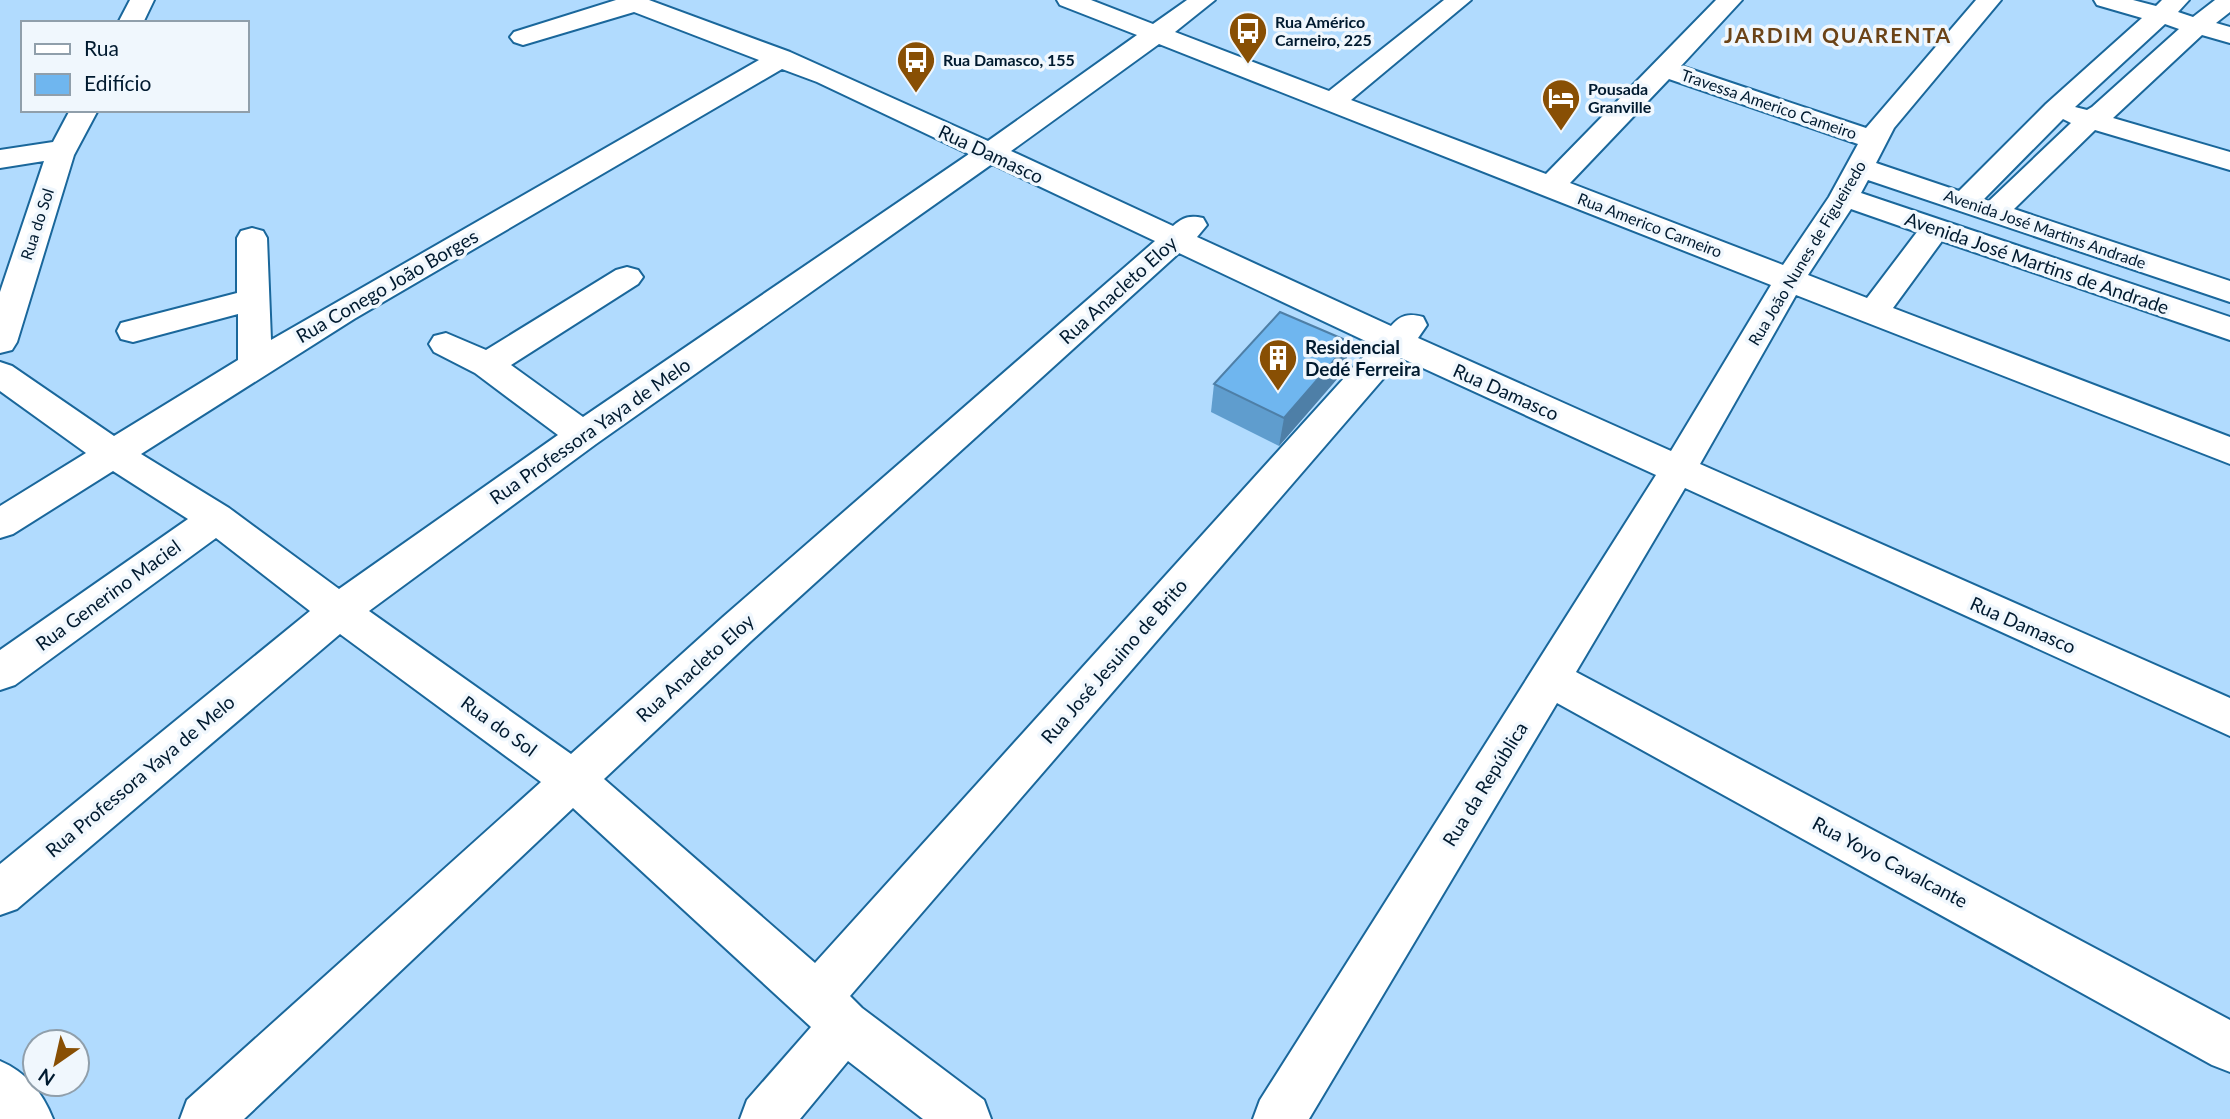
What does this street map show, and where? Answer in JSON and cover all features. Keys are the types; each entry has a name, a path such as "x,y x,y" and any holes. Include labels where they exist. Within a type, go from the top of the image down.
{"street":[{"path":"131,21 142,0"},
{"name":"Rua Americo Carneiro","path":"1069,0 2230,451"},
{"name":"Rua Professora Yaya de Melo","path":"0,893 339,611 583,435 998,147 1203,0"},
{"path":"1332,102 1459,0"},
{"path":"1550,187 1730,0"},
{"name":"Rua João Nunes de Figueiredo","path":"1684,460 1789,279 1844,197 1878,132 1989,0"},
{"path":"2106,0 2168,7 2197,26 2230,35"},
{"path":"1995,211 2090,120 2102,113 2197,26 2230,0"},
{"path":"523,37 632,2"},
{"name":"Rua Damasco","path":"632,2 781,58 998,147"},
{"path":"1966,201 2056,110 2168,7"},
{"name":"Rua Damasco","path":"716,10 998,147 1684,460 2230,718"},
{"name":"Rua Conego João Borges","path":"0,524 255,364 781,58"},
{"name":"Travessa Americo Cameiro","path":"1670,63 1878,132"},
{"path":"2056,110 2230,161"},
{"name":"Rua do Sol","path":"0,342 64,149 83,112"},
{"path":"0,159 64,149"},
{"name":"Avenida José Martins Andrade","path":"1859,167 2230,292"},
{"name":"Avenida José Martins de Andrade","path":"1844,197 2230,329"},
{"path":"1873,312 1936,228"},
{"name":"Rua Anacleto Eloy","path":"206,1119 737,629 1183,232"},
{"path":"252,238 255,364"},
{"path":"487,365 627,277"},
{"path":"133,331 253,299"},
{"name":"Rua José Jesuino de Brito","path":"766,1119 831,1012 1404,333"},
{"path":"446,344 487,365 583,435"},
{"name":"Rua do Sol","path":"0,374 113,454 216,518 339,611 573,779 831,1012 965,1119"},
{"name":"Rua Damasco","path":"1684,460 2230,693"},
{"name":"Rua da República","path":"1279,1119 1684,460"},
{"name":"Rua Generino Maciel","path":"0,673 216,518"},
{"name":"Rua Yoyo Cavalcante","path":"1550,678 2230,1047"},
{"path":"0,1087 27,1119"}],"building":[{"path":"1280,312 1350,342 1284,418 1214,384"}],"place":[{"name":"Rua Américo Carneiro, 225","path":"1248,65"},
{"name":"Rua Damasco, 155","path":"916,94"},
{"name":"Pousada Granville","path":"1561,132"},
{"name":"Residencial Dedé Ferreira","path":"1278,392"}],"district":[{"name":"JARDIM QUARENTA","path":"1838,36"}]}
